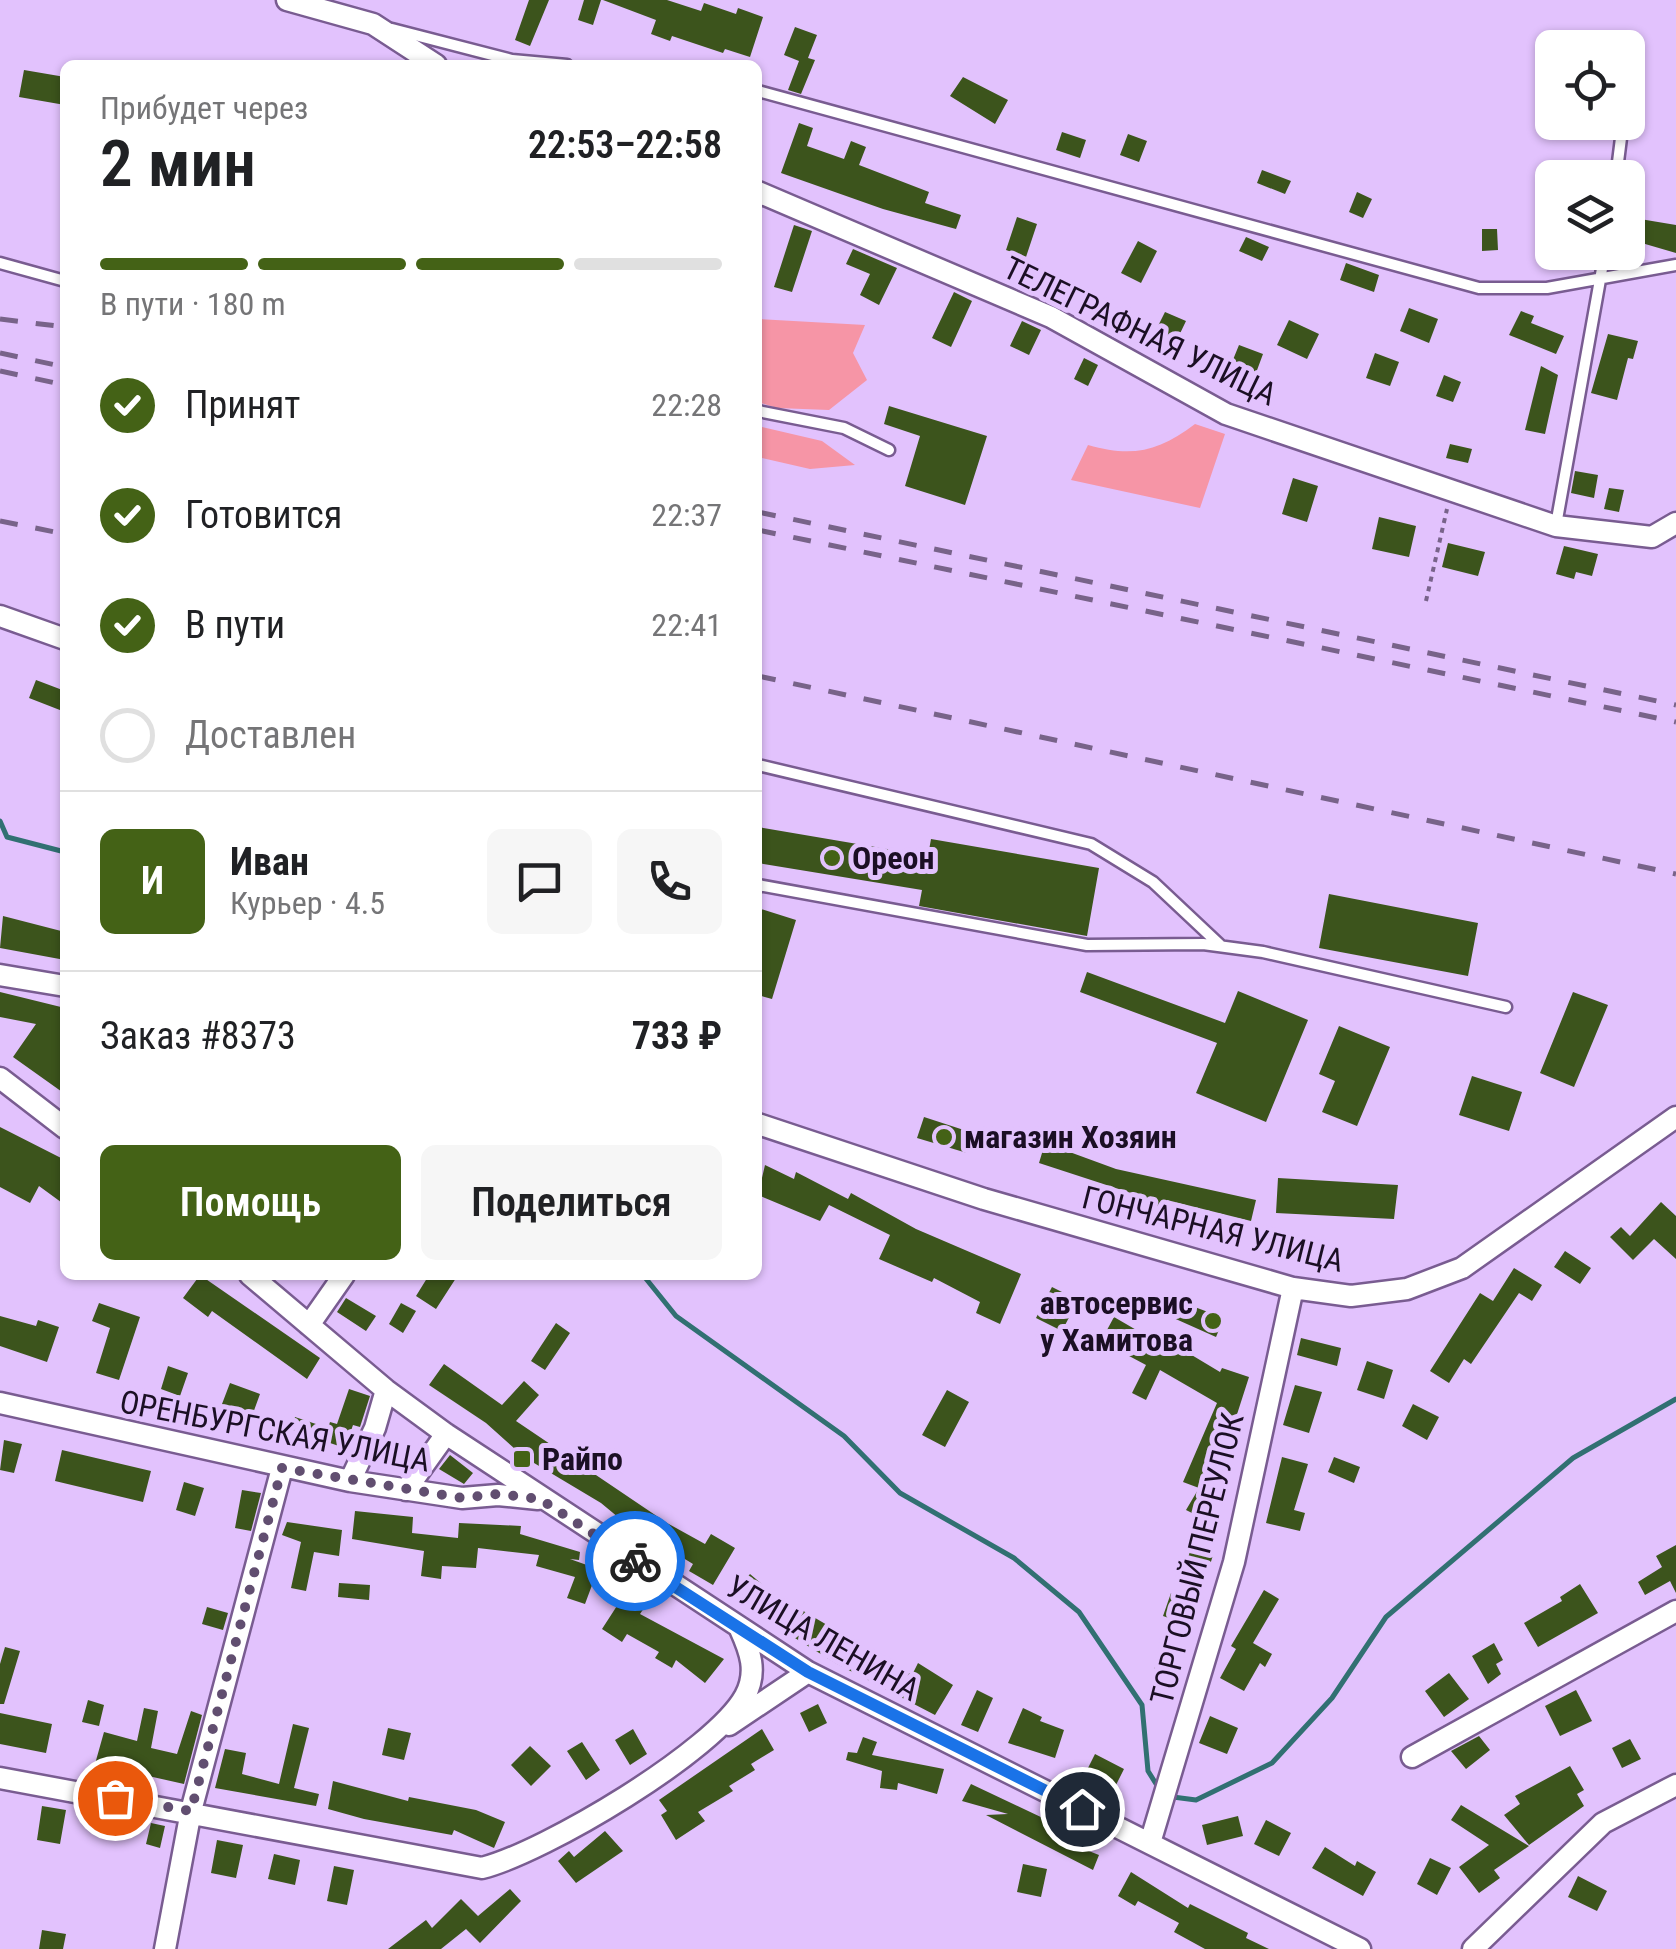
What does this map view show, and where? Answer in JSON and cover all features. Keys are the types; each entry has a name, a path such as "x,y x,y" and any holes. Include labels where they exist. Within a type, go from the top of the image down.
{"street":[{"path":"287,0 373,24 428,60"},
{"name":"ТЕЛЕГРАФНАЯ УЛИЦА","path":"762,194 1051,317 1226,414 1556,526 1652,536 1676,523"},
{"path":"0,616 60,637"},
{"path":"0,975 60,985"},
{"path":"0,1078 60,1124"},
{"name":"ГОНЧАРНАЯ УЛИЦА","path":"762,1125 984,1200 1293,1288 1351,1296 1407,1289 1462,1268 1676,1116"},
{"name":"УЛИЦА ЛЕНИНА","path":"256,1280 386,1390 446,1434 808,1672 1360,1949"},
{"path":"310,1325 341,1280"},
{"name":"ТОРГОВЫЙ ПЕРЕУЛОК","path":"1150,1843 1234,1562 1293,1288"},
{"path":"350,1482 375,1428 386,1390"},
{"name":"ОРЕНБУРГСКАЯ УЛИЦА","path":"0,1404 350,1482 462,1498 498,1494 540,1499"},
{"path":"406,1490 446,1434"},
{"path":"165,1949 191,1811 282,1468"},
{"path":"1412,1756 1676,1610"},
{"path":"720,1732 746,1695 753,1674 740,1629"},
{"path":"0,1778 482,1868 512,1860 587,1819 808,1672"},
{"path":"1473,1949 1604,1822 1676,1785"}],"lane":[{"path":"373,24 512,60"},
{"path":"762,92 1479,288 1548,288 1676,264"},
{"path":"0,263 60,279"},
{"path":"1556,526 1600,270"},
{"path":"762,411 844,428 889,450"},
{"path":"762,766 1091,844 1152,882 1220,946"},
{"path":"762,886 1086,945 1220,946 1506,1007"}],"path":[{"path":"1426,602 1452,490"}],"shaded area":[{"path":"762,319 865,325 853,353 867,380 829,410 777,408 762,403"},
{"path":"1195,424 1225,434 1200,508 1071,480 1088,445 1119,451 1145,449"},
{"path":"762,427 822,441 855,465 810,469 762,458"}],"building":[{"path":"529,0 549,0 530,46 515,40"},
{"path":"584,0 601,0 593,25 578,20"},
{"path":"603,0 667,0 701,11 704,3 736,14 738,8 763,17 750,57 651,34 656,20"},
{"path":"795,27 817,35 808,58 815,60 801,94 788,90 799,61 784,55"},
{"path":"24,70 60,76 60,104 19,97"},
{"path":"963,77 1008,100 995,124 950,96"},
{"path":"799,123 813,128 807,146 844,159 851,141 866,147 859,165 929,192 925,203 961,215 956,229 883,209 781,173"},
{"path":"1062,132 1086,140 1080,158 1056,150"},
{"path":"1128,134 1147,141 1139,162 1120,155"},
{"path":"1262,170 1291,181 1285,194 1257,183"},
{"path":"1357,192 1372,199 1363,218 1349,212"},
{"path":"1017,217 1037,224 1026,257 1006,250"},
{"path":"1645,220 1676,225 1676,253 1645,244"},
{"path":"794,225 812,231 792,292 774,287"},
{"path":"1482,229 1497,229 1498,250 1482,251"},
{"path":"1246,237 1269,247 1262,261 1239,251"},
{"path":"1138,241 1157,251 1141,283 1121,273"},
{"path":"853,249 897,268 879,305 860,295 870,274 846,264"},
{"path":"1346,263 1379,275 1374,292 1340,280"},
{"path":"954,292 972,301 951,347 932,338"},
{"path":"1409,308 1438,319 1429,343 1400,331"},
{"path":"1521,311 1534,316 1531,323 1564,336 1556,354 1509,335"},
{"path":"1165,312 1186,321 1175,344 1154,334"},
{"path":"1289,320 1319,334 1307,359 1277,345"},
{"path":"1022,321 1041,330 1029,355 1010,346"},
{"path":"1608,334 1638,341 1633,359 1628,358 1617,400 1591,393"},
{"path":"1239,345 1263,354 1253,381 1228,372"},
{"path":"1375,353 1399,362 1390,386 1366,378"},
{"path":"1084,358 1098,365 1088,386 1074,379"},
{"path":"1541,366 1558,375 1545,434 1525,430"},
{"path":"1444,375 1461,382 1453,402 1436,396"},
{"path":"889,406 987,436 965,505 905,486 920,436 884,424"},
{"path":"1450,444 1472,449 1468,463 1446,458"},
{"path":"1575,471 1598,475 1594,498 1571,493"},
{"path":"1293,478 1318,486 1307,522 1282,514"},
{"path":"1609,488 1624,490 1619,512 1604,509"},
{"path":"1379,517 1416,526 1409,557 1372,549"},
{"path":"1448,543 1485,552 1478,576 1442,567"},
{"path":"1564,546 1598,554 1592,576 1576,572 1574,579 1556,574"},
{"path":"36,680 60,689 60,710 29,698"},
{"path":"762,828 928,856 931,839 1099,868 1087,936 919,906 922,890 762,864"},
{"path":"1329,894 1478,923 1468,976 1319,948"},
{"path":"762,909 796,920 772,999 762,996"},
{"path":"3,916 60,931 60,959 0,948"},
{"path":"1087,972 1225,1023 1238,991 1308,1020 1266,1122 1196,1093 1217,1043 1080,992"},
{"path":"0,992 60,1007 60,1090 13,1057 36,1024 0,1017"},
{"path":"1573,992 1608,1005 1574,1087 1540,1073"},
{"path":"1339,1026 1390,1047 1357,1126 1322,1112 1335,1081 1319,1074"},
{"path":"1472,1076 1522,1092 1509,1131 1459,1115"},
{"path":"924,1117 973,1133 967,1153 917,1138"},
{"path":"0,1127 60,1157 60,1201 39,1186 30,1203 0,1187"},
{"path":"1045,1143 1116,1169 1256,1200 1251,1221 1167,1200 1164,1211 1129,1202 1131,1193 1039,1163"},
{"path":"765,1165 794,1179 796,1172 848,1199 851,1193 916,1229 1021,1274 1000,1324 976,1313 980,1302 934,1278 932,1282 879,1259 890,1235 829,1205 820,1221 762,1197"},
{"path":"1278,1178 1398,1185 1394,1219 1276,1213"},
{"path":"1661,1202 1676,1216 1676,1259 1654,1239 1633,1260 1610,1237 1621,1227 1630,1236"},
{"path":"1565,1251 1591,1268 1580,1284 1554,1267"},
{"path":"1514,1268 1542,1285 1532,1301 1519,1293 1471,1364 1464,1359 1449,1383 1430,1371 1480,1293 1493,1301"},
{"path":"196,1280 207,1280 320,1358 307,1379 212,1311 208,1317 183,1298"},
{"path":"426,1280 455,1280 436,1309 416,1296"},
{"path":"1052,1287 1078,1300 1062,1331 1036,1318"},
{"path":"346,1298 376,1316 366,1331 337,1312"},
{"path":"1176,1300 1224,1318 1216,1337 1169,1316"},
{"path":"99,1303 140,1317 119,1380 96,1373 110,1328 92,1321"},
{"path":"401,1303 416,1311 403,1333 389,1324"},
{"path":"0,1316 36,1326 38,1320 59,1327 47,1362 0,1346"},
{"path":"1114,1317 1157,1342 1160,1336 1220,1372 1222,1368 1249,1377 1231,1433 1237,1435 1204,1519 1186,1510 1199,1488 1183,1482 1217,1403 1160,1370 1146,1400 1132,1393 1146,1365 1101,1341"},
{"path":"556,1323 570,1333 545,1370 531,1361"},
{"path":"1301,1338 1341,1348 1337,1366 1297,1355"},
{"path":"1367,1361 1393,1370 1384,1399 1357,1390"},
{"path":"444,1364 502,1405 524,1381 539,1395 516,1421 667,1523 705,1544 711,1534 735,1548 713,1585 689,1571 693,1564 644,1534 642,1537 601,1503 524,1457 486,1423 429,1385"},
{"path":"168,1366 188,1373 180,1396 161,1389"},
{"path":"230,1383 260,1394 252,1416 222,1404"},
{"path":"1295,1385 1322,1392 1309,1433 1283,1425"},
{"path":"349,1389 370,1396 360,1427 353,1425 345,1448 291,1430 295,1417 328,1428 330,1422 337,1424"},
{"path":"947,1390 969,1402 945,1447 922,1435"},
{"path":"1413,1404 1439,1417 1427,1440 1402,1426"},
{"path":"4,1440 22,1444 14,1473 0,1470"},
{"path":"62,1450 151,1471 143,1502 55,1481"},
{"path":"450,1455 473,1473 464,1484 439,1469"},
{"path":"1282,1457 1308,1464 1294,1510 1305,1513 1300,1531 1266,1523"},
{"path":"1334,1457 1360,1467 1354,1483 1328,1472"},
{"path":"184,1482 204,1488 195,1516 176,1510"},
{"path":"242,1490 261,1493 251,1531 235,1528"},
{"path":"355,1511 413,1517 412,1533 458,1538 459,1523 521,1526 520,1534 580,1552 579,1560 570,1559 598,1569 585,1604 567,1598 575,1577 536,1566 539,1555 478,1548 476,1568 442,1566 441,1579 421,1576 424,1551 352,1539"},
{"path":"287,1522 342,1530 339,1556 314,1552 306,1591 291,1588 301,1542 282,1535"},
{"path":"1192,1545 1214,1552 1209,1568 1187,1561"},
{"path":"1676,1545 1676,1593 1670,1581 1645,1595 1638,1582 1662,1567 1656,1556"},
{"path":"750,1574 763,1585 746,1605 733,1594"},
{"path":"339,1583 370,1585 369,1600 338,1597"},
{"path":"1580,1584 1598,1613 1538,1647 1524,1623 1562,1601 1560,1597"},
{"path":"1264,1590 1279,1599 1253,1643 1272,1654 1265,1667 1260,1663 1244,1691 1220,1678 1236,1649 1231,1646"},
{"path":"1171,1593 1197,1602 1189,1625 1163,1616"},
{"path":"624,1595 644,1608 640,1614 724,1659 705,1683 676,1660 672,1668 655,1658 659,1652 627,1634 622,1642 602,1629"},
{"path":"783,1599 912,1675 918,1663 953,1685 935,1715 837,1664 769,1622"},
{"path":"207,1607 228,1613 223,1630 202,1624"},
{"path":"1494,1643 1503,1660 1496,1664 1501,1674 1488,1684 1472,1656"},
{"path":"5,1647 20,1651 4,1704 0,1704 0,1664"},
{"path":"1156,1657 1178,1660 1176,1677 1154,1675"},
{"path":"1449,1673 1469,1699 1444,1717 1425,1691"},
{"path":"977,1690 993,1698 978,1732 961,1725"},
{"path":"1576,1690 1592,1721 1560,1736 1545,1706"},
{"path":"88,1700 104,1705 99,1726 82,1722"},
{"path":"818,1704 827,1723 809,1732 800,1713"},
{"path":"144,1708 158,1711 151,1748 177,1754 191,1711 202,1715 184,1784 95,1764 104,1732 137,1741"},
{"path":"1023,1708 1042,1717 1040,1721 1064,1730 1055,1758 1008,1743"},
{"path":"0,1713 52,1724 46,1753 0,1744"},
{"path":"1210,1716 1238,1728 1227,1754 1199,1743"},
{"path":"293,1724 309,1728 294,1788 319,1794 316,1806 215,1788 225,1749 246,1753 242,1774 279,1784"},
{"path":"388,1728 411,1733 404,1760 382,1755"},
{"path":"633,1729 647,1754 630,1765 615,1740"},
{"path":"762,1729 774,1750 751,1764 755,1770 729,1786 733,1791 698,1812 705,1821 676,1840 661,1815 667,1811 659,1800"},
{"path":"1479,1736 1490,1750 1466,1769 1451,1751"},
{"path":"863,1737 877,1742 872,1755 944,1769 937,1794 898,1783 897,1790 880,1788 882,1771 846,1760 848,1752 857,1753"},
{"path":"1630,1739 1641,1759 1622,1768 1612,1748"},
{"path":"582,1742 600,1770 586,1780 567,1751"},
{"path":"530,1746 551,1766 531,1786 511,1765"},
{"path":"1095,1754 1124,1769 1109,1799 1080,1784"},
{"path":"1570,1766 1584,1790 1577,1794 1584,1806 1529,1845 1504,1815 1520,1804 1515,1796"},
{"path":"333,1781 408,1801 409,1797 476,1810 505,1822 494,1848 454,1830 452,1835 364,1819 328,1809"},
{"path":"971,1784 1064,1828 1058,1839 1099,1855 1093,1870 986,1815 1008,1814 962,1801"},
{"path":"1461,1805 1529,1846 1494,1870 1500,1878 1479,1893 1459,1867 1489,1845 1451,1820"},
{"path":"42,1806 66,1810 60,1844 37,1840"},
{"path":"105,1816 120,1818 117,1840 103,1838"},
{"path":"1238,1816 1243,1836 1207,1845 1202,1825"},
{"path":"1266,1820 1291,1833 1279,1856 1254,1844"},
{"path":"151,1823 165,1826 160,1848 146,1844"},
{"path":"605,1831 623,1851 576,1883 558,1861 569,1851 574,1857"},
{"path":"217,1840 243,1845 236,1878 211,1873"},
{"path":"1325,1847 1355,1866 1357,1861 1376,1872 1363,1896 1312,1868"},
{"path":"274,1854 300,1860 295,1885 268,1879"},
{"path":"1430,1858 1451,1868 1437,1895 1417,1884"},
{"path":"1023,1864 1047,1869 1041,1897 1017,1892"},
{"path":"334,1866 354,1870 347,1905 327,1901"},
{"path":"1131,1872 1188,1908 1190,1904 1248,1933 1246,1938 1269,1949 1205,1949 1174,1932 1179,1923 1138,1901 1135,1906 1118,1896"},
{"path":"1578,1876 1607,1891 1597,1911 1568,1897"},
{"path":"510,1889 521,1901 480,1943 466,1929 441,1949 388,1949 426,1920 432,1928 461,1899 478,1916"},
{"path":"42,1930 66,1934 63,1949 39,1949"}],"waterway":[{"path":"0,821 7,837 60,851"},
{"path":"647,1280 676,1316 844,1436 900,1493 1014,1558 1079,1612 1142,1705 1148,1771 1158,1787"},
{"path":"1173,1797 1196,1800 1272,1763 1332,1698 1386,1617 1573,1458 1676,1399"}],"railway":[{"path":"0,319 60,326"},
{"path":"0,353 60,366"},
{"path":"0,371 60,384"},
{"path":"762,513 1676,705"},
{"path":"0,521 60,533"},
{"path":"762,531 1676,722"},
{"path":"762,677 1676,874"}],"way so far":[{"path":"115,1798 191,1811 282,1468 462,1498 498,1494 540,1499 635,1561"}],"place":[{"name":"Ореон","path":"832,858"},
{"name":"магазин Хозяин","path":"944,1137"},
{"name":"автосервис у Хамитова","path":"1213,1321"},
{"name":"Райпо","path":"522,1459"}],"route":[{"path":"635,1561 808,1672 1082,1809"}]}
